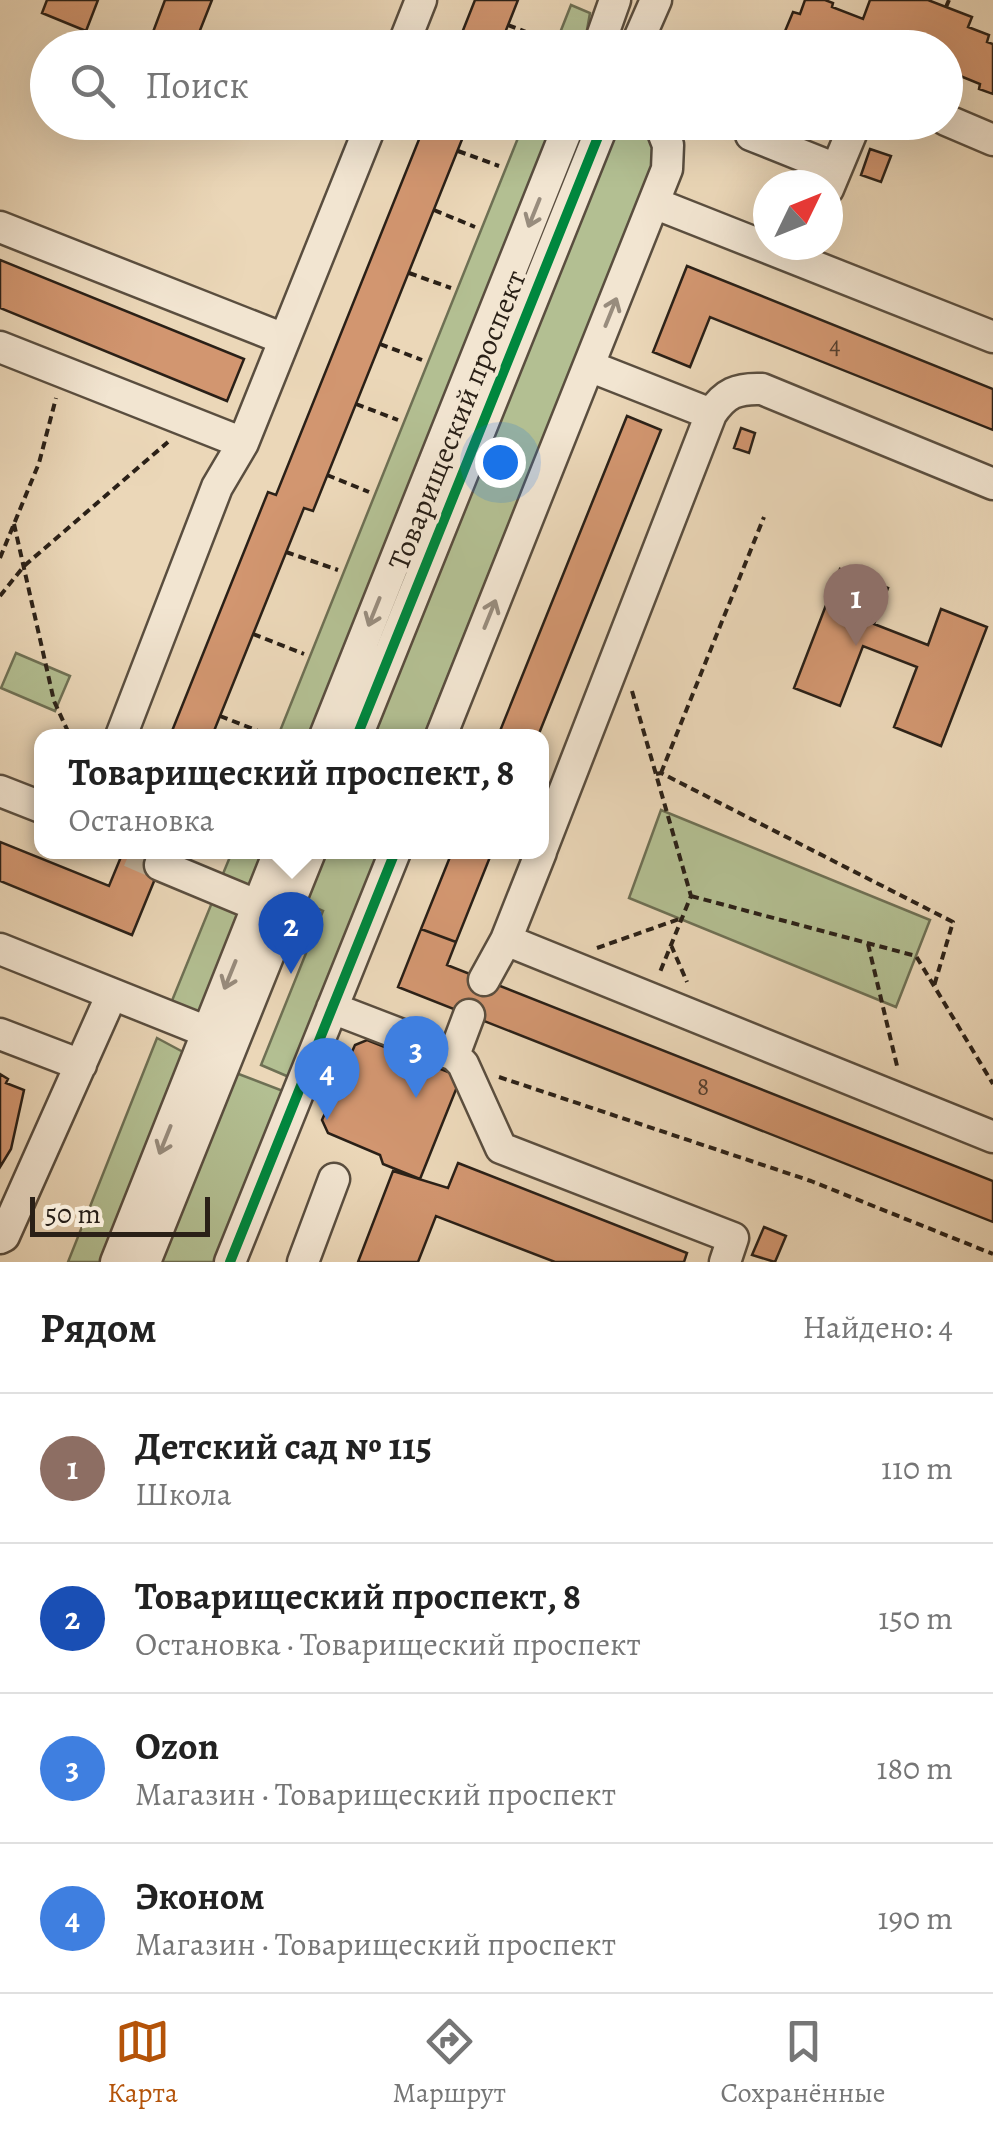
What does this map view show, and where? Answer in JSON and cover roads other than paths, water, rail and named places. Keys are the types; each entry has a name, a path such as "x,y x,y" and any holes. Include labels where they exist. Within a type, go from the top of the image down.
{"street":[{"path":"409,30 421,0"},
{"path":"604,30 615,0"},
{"path":"643,30 656,0"},
{"path":"963,127 993,140"},
{"path":"124,729 217,487 243,443 365,140"},
{"name":"Товарищеский проспект","path":"327,729 563,140"},
{"name":"Товарищеский проспект","path":"360,729 597,140"},
{"path":"444,729 667,169 666,140"},
{"path":"759,140 815,170"},
{"path":"836,170 848,140"},
{"path":"654,203 753,237"},
{"path":"0,227 284,339"},
{"path":"818,260 993,337"},
{"path":"0,347 243,443"},
{"path":"590,366 711,414"},
{"path":"549,830 711,414 722,397 741,388 762,389 993,484"},
{"path":"0,791 34,804"},
{"path":"271,911 278,859"},
{"path":"116,1262 220,1038 271,911 305,859"},
{"path":"230,1262 391,859"},
{"path":"484,980 506,940 538,859"},
{"path":"160,865 271,911"},
{"path":"506,940 993,1136"},
{"path":"0,949 220,1038"},
{"path":"0,1238 112,994"},
{"path":"332,1008 458,1060"},
{"path":"469,1015 458,1060 501,1148 733,1238 725,1262"},
{"path":"0,1034 81,1065"},
{"path":"145,1262 220,1038"},
{"path":"303,1262 334,1179"}],"tunnel":[{"path":"146,859 160,865"}],"place":[{"name":"Детский сад № 115","path":"856,646"},
{"name":"Товарищеский проспект, 8","path":"291,974"},
{"name":"Ozon","path":"416,1098"},
{"name":"Эконом","path":"327,1120"}]}
